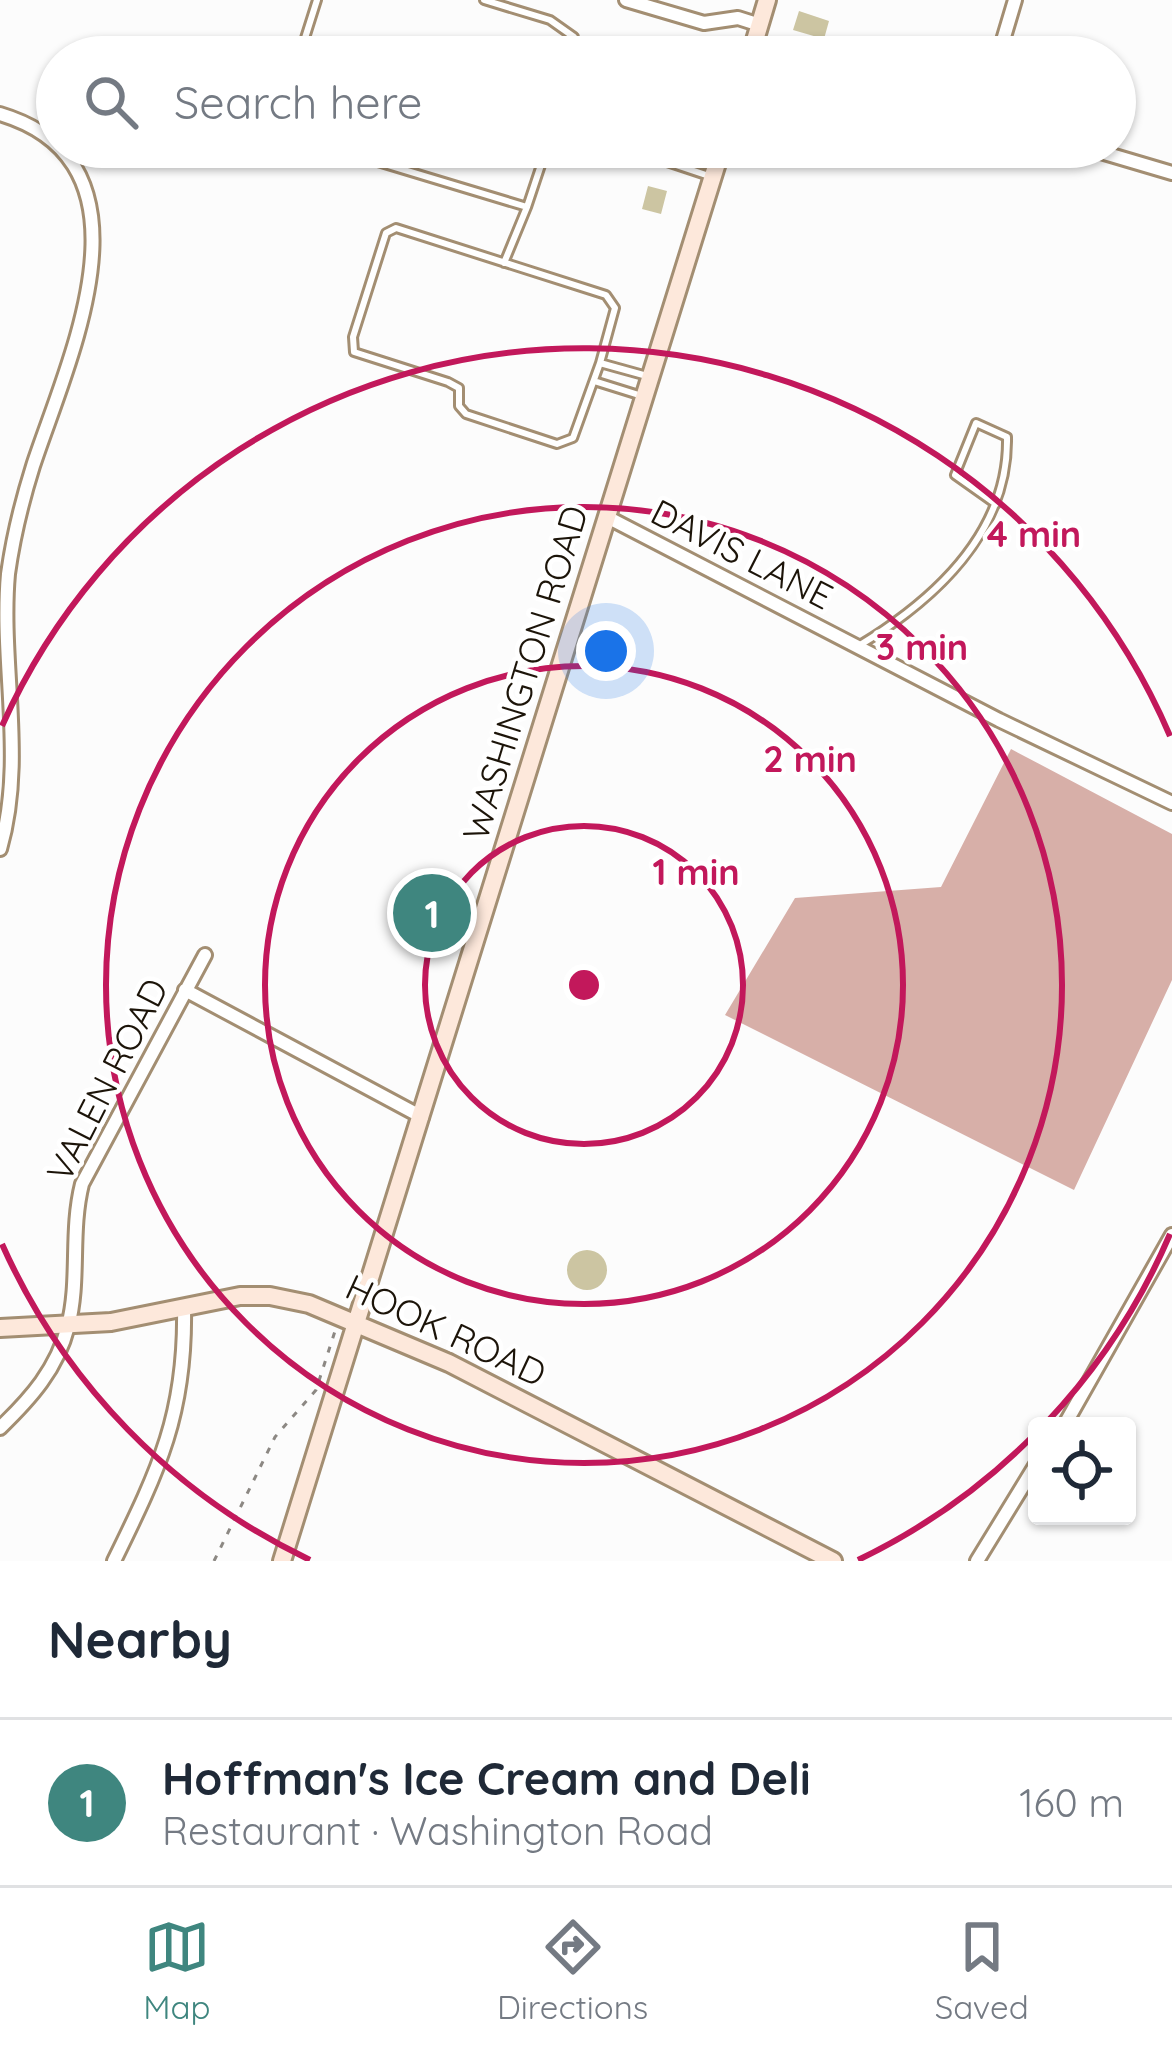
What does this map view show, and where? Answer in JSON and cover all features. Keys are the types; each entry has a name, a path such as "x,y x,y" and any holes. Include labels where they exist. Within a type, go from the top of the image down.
{"main road":[{"path":"757,36 767,0"},
{"name":"WASHINGTON ROAD","path":"282,1561 349,1318 422,1117 716,168"},
{"name":"HOOK ROAD","path":"0,1328 68,1327 240,1296 271,1296 349,1318 449,1363 833,1561"}],"street":[{"path":"626,0 704,23 738,18 760,26"},
{"path":"1004,36 1015,0"},
{"path":"0,114 36,131"},
{"path":"1136,162 1172,173"},
{"path":"0,849 9,790 7,578 31,472 77,346 87,301 93,234 84,190 71,168"},
{"name":"DAVIS LANE","path":"608,517 1172,803"},
{"name":"VALEN ROAD","path":"0,1428 37,1391 68,1327 73,1225 82,1184 205,955"},
{"path":"184,990 422,1117"},
{"path":"1069,1417 1172,1235"},
{"path":"114,1561 156,1477 176,1416 185,1346 184,1309"},
{"path":"977,1561 1028,1477"}],"lane":[{"path":"306,36 317,0"},
{"path":"484,0 563,26 573,36"},
{"path":"398,168 527,207"},
{"path":"504,263 540,168"},
{"path":"686,168 713,177"},
{"path":"396,228 606,296 616,308 600,363 573,438 557,444 466,413 459,406 459,388 448,382 354,352 353,337 386,233 396,228"},
{"path":"600,363 651,377"},
{"path":"594,381 644,398"},
{"path":"857,646 897,622 950,578 995,504 1007,437 976,424 955,475 995,504"}],"path":[{"path":"214,1561 275,1437 316,1390 349,1318"}],"shaded area":[{"path":"1011,749 1172,834 1172,980 1074,1190 725,1015 795,898 941,887"}],"building":[{"path":"799,11 829,21 825,36 793,30"},
{"path":"648,186 667,191 661,214 642,209"},
{"path":"587,1250 601,1256 607,1270 601,1284 587,1290 573,1284 567,1270 573,1256"}],"place":[{"name":"Hoffman's Ice Cream and Deli","path":"432,913"}]}
